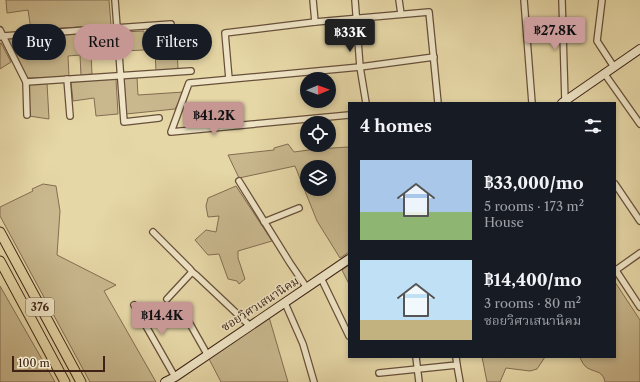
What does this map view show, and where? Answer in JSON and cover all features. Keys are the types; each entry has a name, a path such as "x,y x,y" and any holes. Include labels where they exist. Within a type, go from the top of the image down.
{"main road":[{"name":"376","path":"0,232 81,382"},
{"name":"376","path":"0,261 65,382"}],"street":[{"path":"115,0 117,24"},
{"path":"313,0 315,22"},
{"path":"355,0 360,67 366,102"},
{"path":"399,0 401,14"},
{"path":"524,0 532,102"},
{"path":"562,0 564,102"},
{"path":"602,0 598,41 614,67"},
{"path":"229,79 225,33 315,22 429,12 438,102"},
{"path":"27,115 26,82 1,34 74,30"},
{"path":"564,102 640,49"},
{"path":"348,115 171,132 189,84 360,67 434,57"},
{"path":"120,60 124,122 159,118"},
{"path":"26,82 191,71"},
{"path":"604,73 640,124"},
{"path":"67,79 70,116"},
{"path":"239,181 307,288"},
{"path":"616,185 640,221"},
{"path":"264,222 299,208"},
{"path":"153,232 192,272 249,325"},
{"path":"616,268 640,253"},
{"name":"ซอยวิศวเสนานิคม","path":"165,382 175,377 206,354 285,303 348,260"},
{"path":"616,271 640,307"},
{"path":"167,299 192,272"},
{"path":"321,278 348,334"},
{"path":"285,303 303,344 314,382"},
{"path":"134,305 175,377"},
{"path":"184,315 206,354"},
{"path":"416,358 419,382"},
{"path":"456,358 460,382"},
{"path":"380,373 457,365"}],"shaded area":[{"path":"6,0 109,0 111,24 74,24 74,27 66,28 66,24 30,24 28,10 7,13"},
{"path":"134,31 142,31 142,50 134,50"},
{"path":"74,34 74,56 68,56 69,77 27,78 18,60 66,60 66,35"},
{"path":"7,38 12,38 12,48"},
{"path":"0,43 11,62 0,69"},
{"path":"80,60 91,60 92,74 81,76"},
{"path":"155,60 178,60 178,69 156,71"},
{"path":"137,77 138,95 184,92 175,109 126,114 124,78"},
{"path":"116,79 118,114 96,116 94,98 73,101 71,82"},
{"path":"47,83 49,119 29,116 29,84"},
{"path":"288,144 294,152 336,152 336,148 348,147 348,253 340,258 317,221 307,196 336,196 336,160 300,160 300,178 295,166 239,178 228,155 274,150 274,148"},
{"path":"43,184 56,186 60,211 57,255 116,285 104,291 156,382 90,382 0,216 0,207 33,191 32,189"},
{"path":"236,186 272,241 238,251 238,258 245,279 239,284 237,281 228,279 219,254 208,255 195,240 206,230 216,232 219,216 208,217 206,206 208,198"},
{"path":"348,266 348,282 342,270"},
{"path":"616,284 640,320 640,382 605,382 600,373 588,368 580,358 616,358"},
{"path":"0,286 55,382 0,382"},
{"path":"269,317 288,382 221,382 208,357"},
{"path":"482,358 544,358 537,369 530,371 506,368 500,382 487,382"}]}
